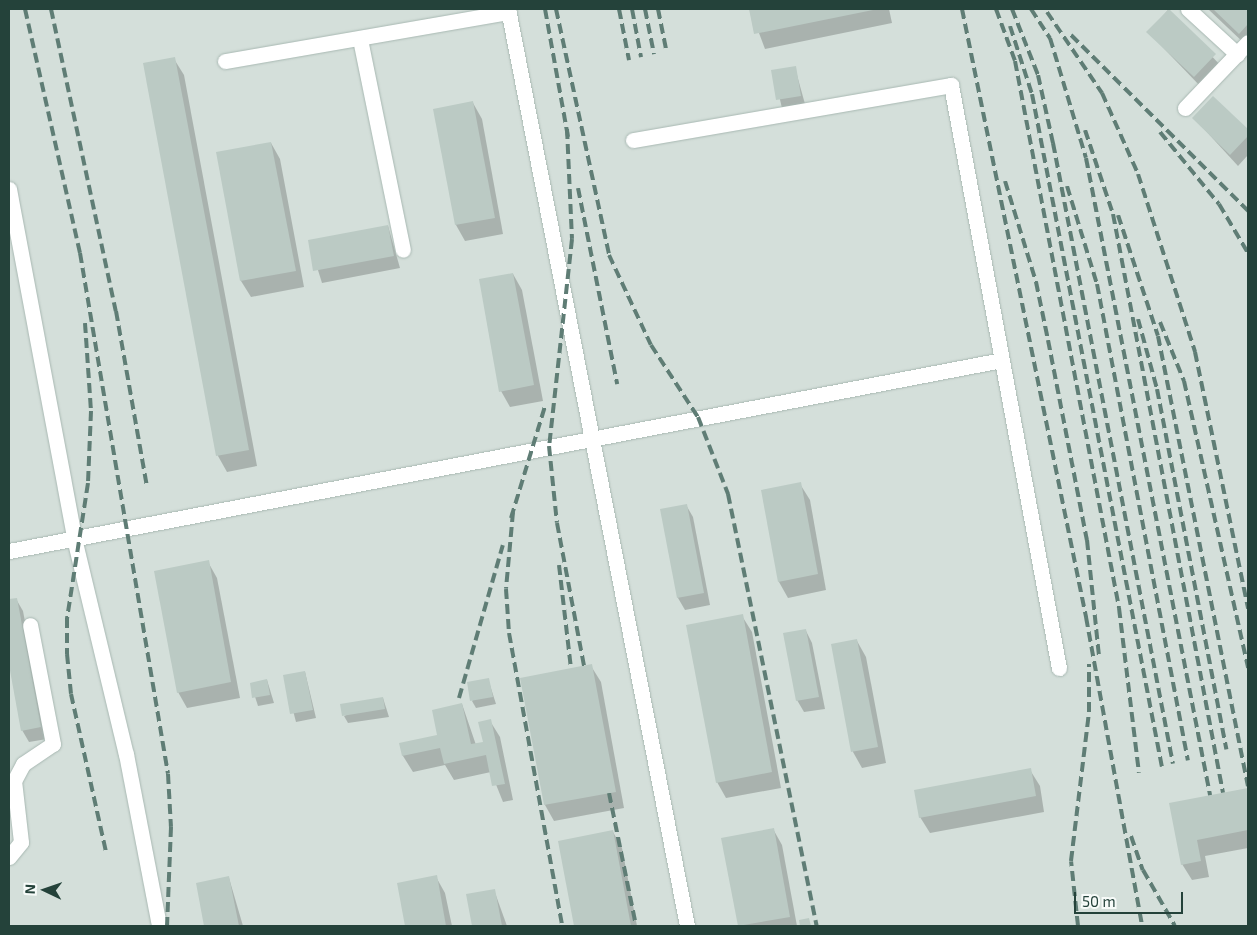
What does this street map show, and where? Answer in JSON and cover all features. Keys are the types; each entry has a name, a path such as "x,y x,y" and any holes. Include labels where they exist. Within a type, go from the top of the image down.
{"lane":[{"path":"1188,9 1237,54"},
{"path":"225,62 360,39 509,10 687,926"},
{"path":"360,39 403,250"},
{"path":"1185,108 1248,42"},
{"path":"633,140 951,85 1059,668"},
{"path":"9,190 74,538 126,754 159,926"},
{"path":"9,551 593,437 1002,360"},
{"path":"9,857 21,842 14,781 23,764 53,744 30,625"}],"shaded area":[{"path":"9,9 1248,9 1248,926 9,926"}],"building":[{"path":"749,9 873,9 873,10 754,34"},
{"path":"1169,9 1216,54 1194,77 1146,32"},
{"path":"1213,9 1248,9 1248,24 1239,34"},
{"path":"175,57 249,450 216,456 143,63"},
{"path":"796,66 801,96 776,100 771,70"},
{"path":"1213,96 1248,129 1248,136 1230,155 1192,118"},
{"path":"473,101 495,218 455,225 433,109"},
{"path":"271,142 296,271 240,281 216,152"},
{"path":"388,225 394,256 313,271 308,240"},
{"path":"513,273 534,385 499,392 479,279"},
{"path":"801,482 818,574 778,582 761,490"},
{"path":"687,504 704,593 677,598 660,509"},
{"path":"209,560 231,682 177,693 154,571"},
{"path":"17,598 41,727 21,731 9,665 9,599"},
{"path":"743,614 772,772 716,783 686,625"},
{"path":"806,629 819,697 796,701 783,633"},
{"path":"857,639 878,747 851,752 831,644"},
{"path":"592,664 616,792 544,805 520,678"},
{"path":"305,671 313,710 290,714 283,675"},
{"path":"489,678 493,697 470,701 467,682"},
{"path":"267,679 270,695 252,698 250,683"},
{"path":"383,697 385,709 342,716 340,704"},
{"path":"462,703 471,744 483,742 478,722 491,719 505,784 492,786 486,755 444,764 440,748 402,756 399,743 437,735 432,710"},
{"path":"1031,768 1036,796 919,818 914,790"},
{"path":"1248,788 1248,830 1197,840 1201,861 1181,865 1169,803"},
{"path":"774,828 790,917 738,926 721,838"},
{"path":"613,830 631,926 574,926 558,841"},
{"path":"437,875 446,926 405,926 397,883"},
{"path":"229,876 239,926 204,926 196,883"},
{"path":"495,889 502,926 472,926 466,894"},
{"path":"809,918 811,926 800,926 799,920"}],"railway":[{"path":"25,9 80,253 168,774 171,827 167,926"},
{"path":"51,9 116,311 147,486"},
{"path":"545,9 568,137"},
{"path":"556,9 609,255 651,345 698,417 728,494 817,926"},
{"path":"619,9 629,60"},
{"path":"632,9 641,57"},
{"path":"645,9 654,54"},
{"path":"658,9 666,49"},
{"path":"962,9 1086,617 1142,926"},
{"path":"996,9 1015,61 1119,608 1139,773"},
{"path":"1012,9 1038,75 1053,143 1173,764"},
{"path":"1031,9 1050,38 1086,158 1210,795"},
{"path":"1047,12 1102,93 1138,174 1195,352 1248,609"},
{"path":"1010,26 1032,94 1162,767"},
{"path":"1071,35 1248,211"},
{"path":"567,129 572,239 549,446 557,523 584,666"},
{"path":"1085,130 1113,214 1223,793"},
{"path":"1160,132 1219,204 1248,253"},
{"path":"1005,181 1036,282 1048,340 1087,540 1099,656"},
{"path":"1067,186 1097,284 1188,760"},
{"path":"578,188 617,384"},
{"path":"1118,215 1158,336 1248,786"},
{"path":"1138,319 1157,389 1226,749"},
{"path":"1160,322 1184,381 1248,668"},
{"path":"85,323 91,411 88,483 67,618 67,654 71,694 106,852"},
{"path":"511,518 545,406"},
{"path":"513,512 506,589 509,633 562,926"},
{"path":"459,698 503,545"},
{"path":"559,565 571,668"},
{"path":"1078,926 1071,861 1089,712 1089,664"},
{"path":"609,793 636,926"},
{"path":"1131,836 1143,870 1175,926"}]}
